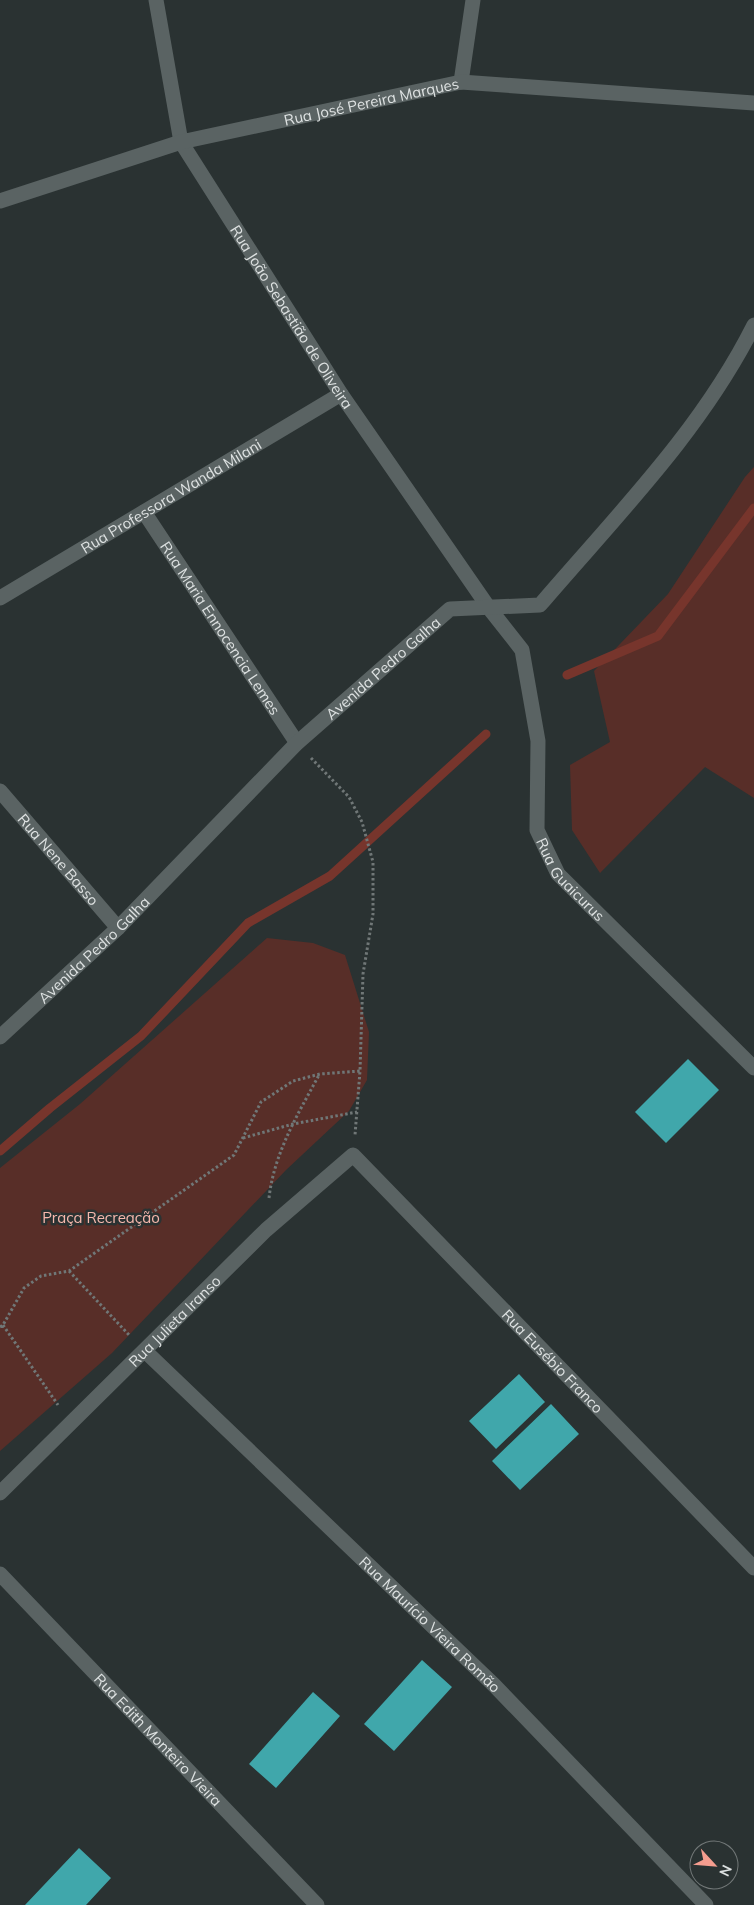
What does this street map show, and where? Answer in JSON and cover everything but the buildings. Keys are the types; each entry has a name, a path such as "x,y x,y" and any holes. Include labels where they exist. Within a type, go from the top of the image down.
{"street":[{"name":"Rua João Sebastião de Oliveira","path":"156,0 181,142 341,394 489,608"},
{"path":"461,82 473,0"},
{"name":"Rua José Pereira Marques","path":"0,201 181,142 461,82 754,103"},
{"name":"Avenida Pedro Galha","path":"0,1037 118,928 297,743 450,609 540,606 682,440 737,359 754,325"},
{"name":"Rua Professora Wanda Milani","path":"0,598 341,394"},
{"name":"Rua Maria Ennocencia Lemes","path":"144,512 297,743"},
{"name":"Rua Guaicurus","path":"489,608 522,650 538,741 537,830 558,874 754,1068"},
{"name":"Rua Nene Basso","path":"0,791 118,928"},
{"name":"Rua Julieta Iranso","path":"0,1493 266,1230 353,1155"},
{"name":"Rua Eusébio Franco","path":"353,1155 754,1568"},
{"name":"Rua Maurício Vieira Romão","path":"145,1351 494,1685 706,1905"},
{"name":"Rua Edith Monteiro Vieira","path":"0,1574 317,1905"}],"path":[{"path":"297,743 349,797 362,822 373,862 373,914 363,974 360,1071 353,1155"},
{"path":"71,1424 2,1326 24,1288 41,1276 69,1271 234,1155 261,1102 293,1081 320,1074 360,1071"},
{"path":"266,1230 271,1179 293,1124 320,1074"},
{"path":"242,1138 293,1124 357,1112"},
{"path":"69,1271 145,1351"}],"green space":[{"path":"754,467 754,798 705,767 600,873 572,830 570,765 610,742 594,671 668,594 745,477"},
{"name":"Praça Recreação","path":"267,938 313,943 345,955 369,1032 367,1080 349,1111 286,1170 112,1353 0,1451 0,1168 80,1104"}],"waterway":[{"path":"567,675 658,636 754,508"},
{"path":"0,1151 50,1108 141,1036 248,923 330,876 486,734"}]}
